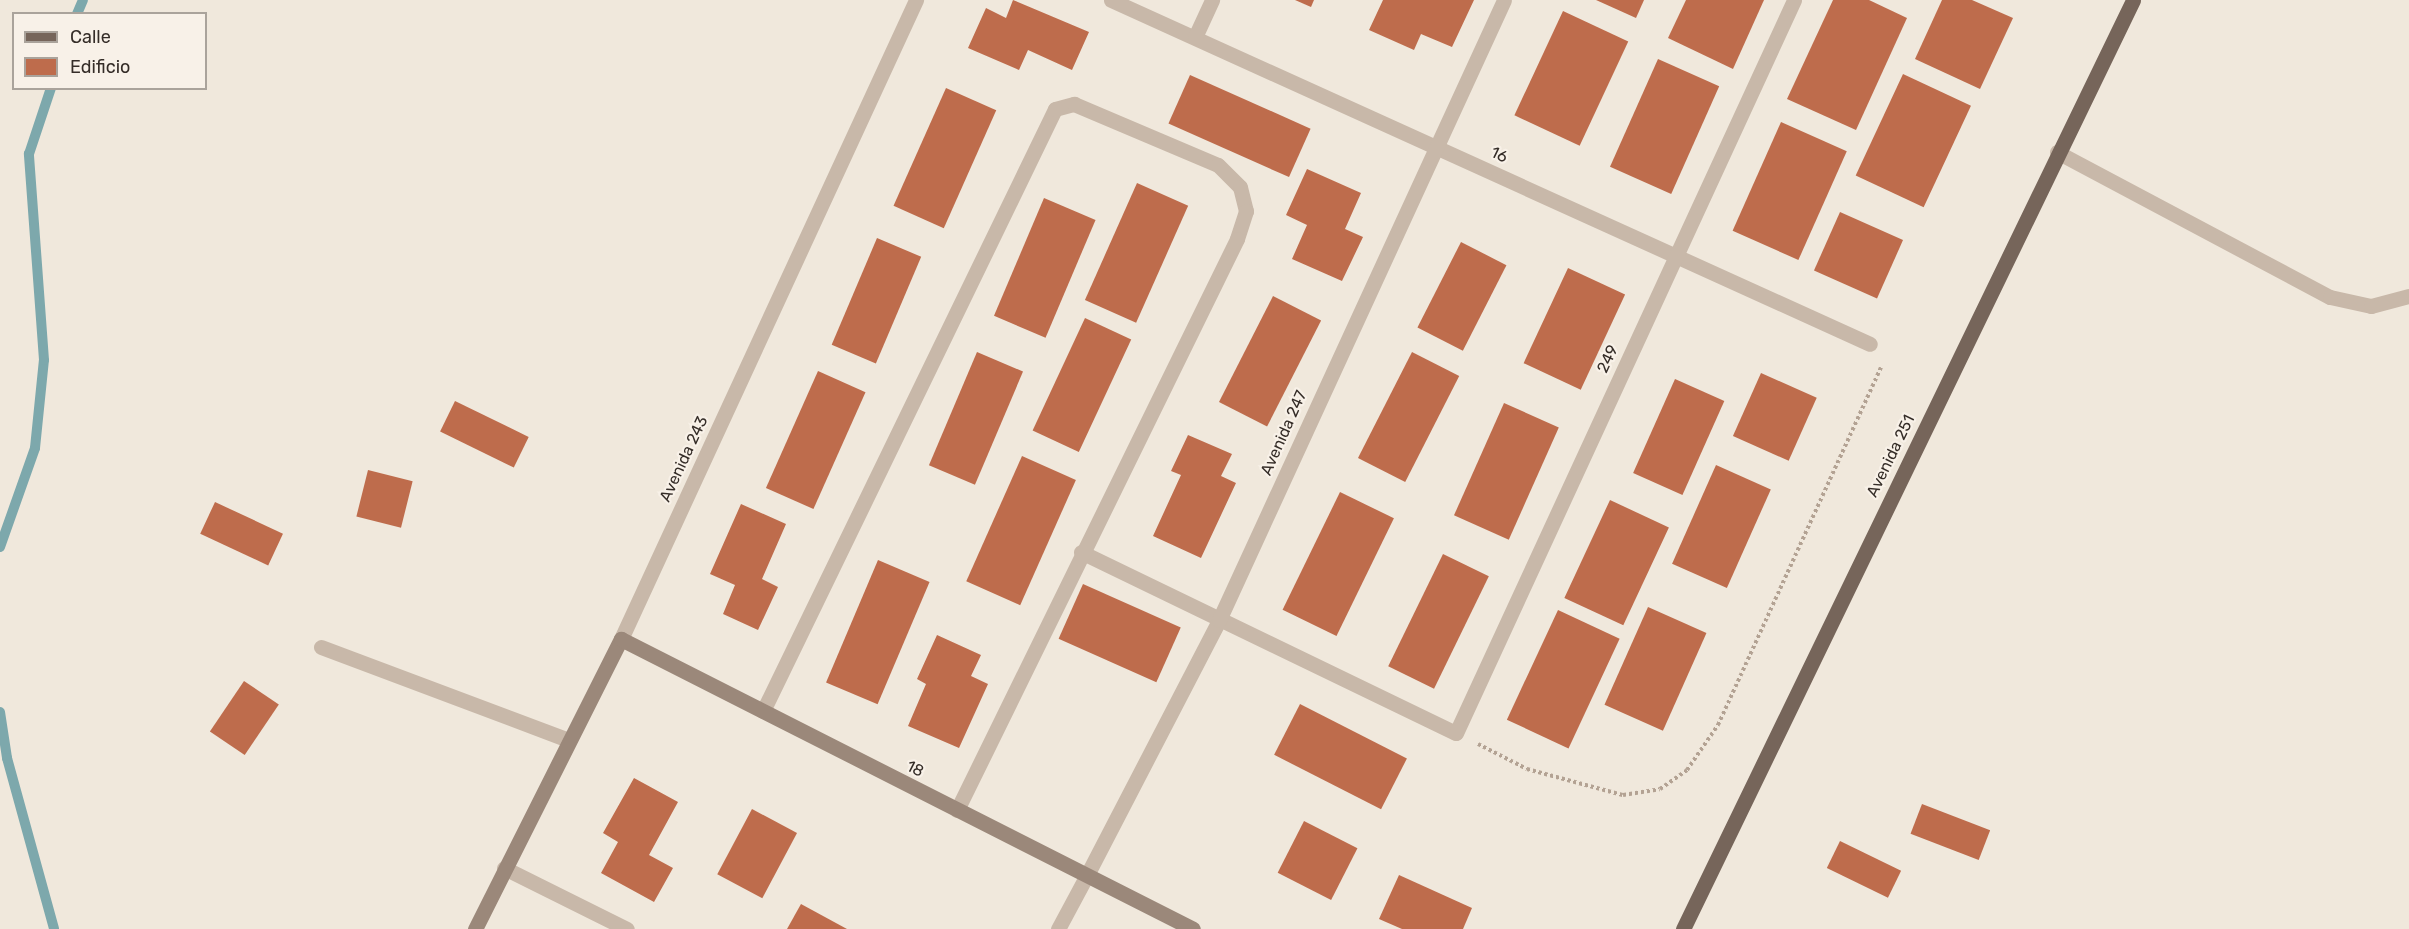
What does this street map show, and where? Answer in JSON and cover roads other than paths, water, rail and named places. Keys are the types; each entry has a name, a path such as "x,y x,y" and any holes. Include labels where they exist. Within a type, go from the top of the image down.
{"main road":[{"name":"Avenida 251","path":"1683,929 2057,152 2133,0"}],"street":[{"name":"Avenida 243","path":"475,929 568,740 621,639 916,0"},
{"name":"16","path":"1111,0 1435,144 1673,259 1870,344"},
{"path":"1195,37 1212,0"},
{"name":"Avenida 247","path":"1058,929 1219,620 1435,144 1504,0"},
{"name":"249","path":"1219,620 1456,733 1794,0"},
{"path":"763,711 1055,109 1065,102 1218,165 1240,187 1246,211 957,810"},
{"path":"2057,152 2330,297 2371,306 2409,296"},
{"path":"1081,552 1219,620"},
{"name":"18","path":"621,639 1193,929"},
{"path":"321,647 568,740"},
{"path":"504,868 627,929"}],"waterway":[{"path":"78,12 83,0"},
{"path":"0,547 35,448 44,360 29,154 50,90"},
{"path":"0,712 7,758 54,929"}]}
